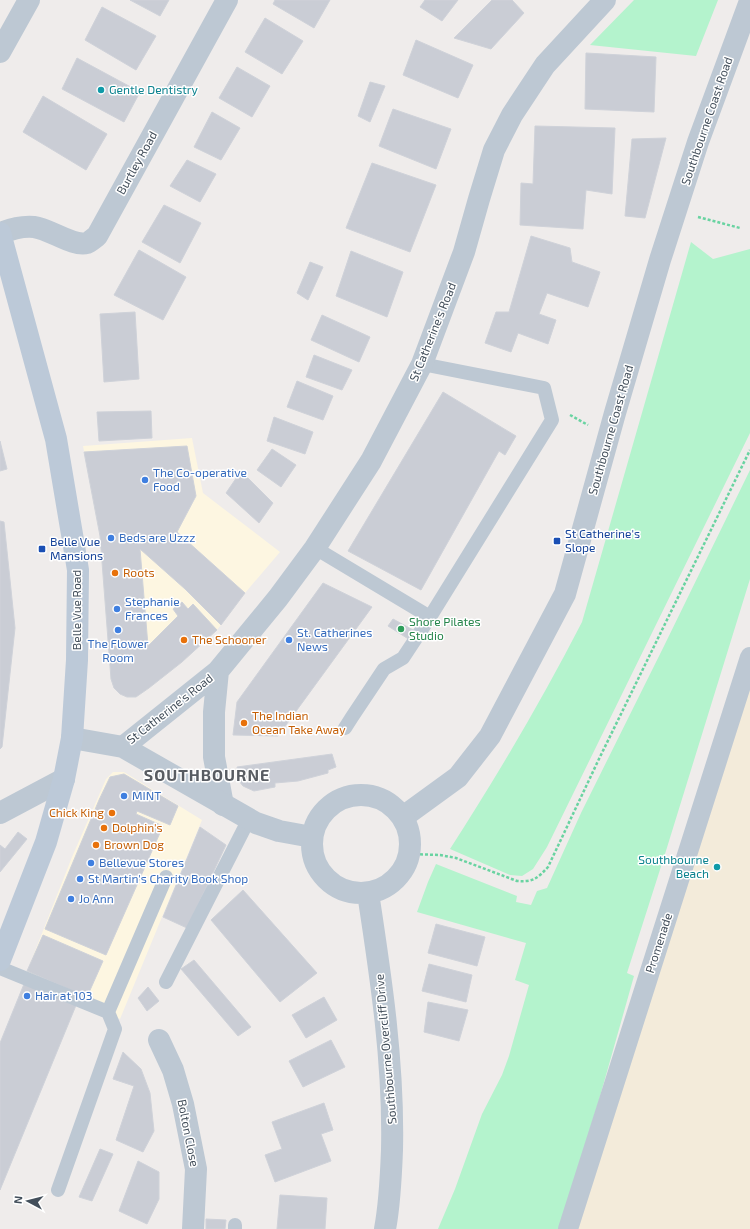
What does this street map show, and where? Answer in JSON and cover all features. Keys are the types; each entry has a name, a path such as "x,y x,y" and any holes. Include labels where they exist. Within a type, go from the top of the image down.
{"main road":[{"name":"Belle Vue Road","path":"0,233 56,439 78,570 77,660 72,738 64,779 46,842 0,960"}],"street":[{"path":"0,52 29,0"},
{"name":"Burtley Road","path":"0,233 20,227 34,227 47,230 75,243 88,243 97,236 227,0"},
{"name":"St Catherine's Road","path":"123,747 218,671 278,598 315,548 371,461 422,364 464,252 494,150 512,115 545,65 605,0"},
{"name":"Southbourne Coast Road","path":"403,817 458,777 490,736 565,594 658,268 698,142 750,1"},
{"name":"Promenade","path":"568,1229 750,657"},
{"name":"St Catherine's Road","path":"218,671 214,712 214,757 223,805"},
{"path":"72,738 123,747 256,823 279,831 312,837"},
{"path":"0,813 64,779"},
{"path":"359,794 376,797 391,804 403,817 408,829 410,854 404,868 395,880 382,889 368,893 353,893 339,888 326,879 315,860 312,837 318,821 328,808 342,798 359,794"},
{"name":"Southbourne Overcliff Drive","path":"368,893 380,977 390,1080 392,1123 391,1177 385,1229"},
{"name":"Bolton Close","path":"159,1040 173,1070 183,1104 196,1169 193,1229"}],"lane":[{"path":"345,728 384,669 403,658 552,420 544,388 422,364"},
{"path":"315,548 430,617"},
{"path":"166,982 249,819"},
{"path":"108,1012 166,876"},
{"path":"0,968 108,1012 115,1029 58,1190"}],"path":[{"path":"676,211 740,228"},
{"path":"552,420 567,412 609,437"},
{"path":"410,854 440,855 456,858 517,881 527,882 537,878 548,867 601,754 750,450"}],"shaded area":[{"path":"192,438 203,493 280,552 245,593 217,630 182,662 149,688 136,697 127,697 120,694 111,679 100,536 83,446"},
{"path":"113,772 124,772 202,820 120,1019 24,979 72,857 106,779"}],"green space":[{"path":"634,0 718,0 696,56 590,45"},
{"path":"691,242 713,259 750,249 750,433 547,847 533,869 522,876 510,875 450,849 519,737 582,622"},
{"path":"750,470 750,579 627,973 634,976 599,1100 559,1229 438,1229 455,1189 482,1114 502,1075 509,1056 529,985 515,980 526,943 417,912 428,882 436,864 517,896 516,902 531,905 537,891 547,888 581,813"}],"sand":[{"name":"Southbourne Beach","path":"750,657 750,1229 568,1229"}],"building":[{"path":"130,0 169,0 160,16"},
{"path":"275,0 330,0 314,28 273,4"},
{"path":"425,0 458,0 442,21 420,7"},
{"path":"492,0 512,0 524,13 491,49 454,38"},
{"path":"102,7 156,36 136,70 85,40"},
{"path":"265,18 303,41 282,74 245,52"},
{"path":"416,40 473,65 458,98 403,75"},
{"path":"586,53 656,57 654,112 585,109"},
{"name":"Gentle Dentistry","path":"77,58 140,92 124,122 62,89"},
{"path":"237,67 270,86 252,117 219,98"},
{"path":"370,82 385,86 370,122 358,116"},
{"path":"43,96 107,134 86,170 23,132"},
{"path":"393,109 451,129 436,169 379,146"},
{"path":"212,112 240,128 221,160 194,147"},
{"path":"535,126 615,128 612,194 586,190 583,229 520,225 521,183 533,184"},
{"path":"666,138 645,218 625,216 632,139"},
{"path":"187,160 216,174 200,202 170,186"},
{"path":"372,163 436,185 410,252 346,228"},
{"path":"164,205 201,223 180,263 142,242"},
{"path":"531,236 570,248 572,262 600,272 588,307 547,293 539,314 556,320 548,344 518,333 511,352 485,343 496,312 509,312"},
{"path":"139,250 186,277 163,320 114,295"},
{"path":"351,251 403,272 387,317 336,296"},
{"path":"310,262 323,267 308,300 297,293"},
{"path":"135,312 139,379 104,382 100,314"},
{"path":"322,315 370,337 359,362 311,340"},
{"path":"314,355 352,370 342,390 306,377"},
{"path":"297,381 333,396 323,420 287,407"},
{"path":"443,392 516,436 505,455 499,451 421,590 348,551"},
{"path":"151,411 152,438 99,441 97,412"},
{"path":"274,417 313,432 305,454 267,441"},
{"path":"0,441 7,469 0,471"},
{"path":"187,446 196,496 177,532 245,593 221,625 185,589 140,549 148,646 178,616 173,609 182,602 188,609 193,604 217,630 182,662 149,688 136,697 127,697 120,694 114,688 111,679 100,536 84,452"},
{"path":"272,449 296,465 281,487 257,470"},
{"path":"241,471 273,503 259,523 226,493"},
{"path":"0,521 4,522 15,628 2,747 0,749"},
{"path":"323,583 372,607 278,736 233,735 237,702"},
{"name":"Shore Pilates Studio","path":"393,619 415,631 410,640 388,626"},
{"path":"332,754 336,767 328,770 328,773 298,781 275,783 275,787 254,791 243,786 239,781 237,767"},
{"path":"124,774 178,806 170,825 137,811 136,814 163,826 106,955 45,929 110,777"},
{"path":"200,827 226,845 187,928 163,917"},
{"path":"18,832 27,839 0,872 0,845 5,849"},
{"path":"243,890 317,973 280,1002 211,920"},
{"path":"436,924 485,937 477,966 428,953"},
{"path":"43,935 103,961 87,997 27,971"},
{"path":"194,960 251,1027 238,1036 181,969"},
{"path":"429,964 472,975 466,1002 422,991"},
{"path":"24,984 77,1003 0,1190 0,1043"},
{"path":"148,987 159,1001 147,1011 138,998"},
{"path":"324,997 337,1020 306,1038 292,1015"},
{"path":"428,1002 468,1010 459,1041 424,1032"},
{"path":"331,1040 345,1067 303,1087 289,1061"},
{"path":"123,1052 141,1069 150,1093 154,1131 143,1152 116,1140 134,1086 113,1079"},
{"path":"324,1103 333,1130 321,1134 331,1161 275,1182 265,1155 282,1149 272,1122"},
{"path":"100,1149 113,1154 92,1201 79,1197"},
{"path":"138,1161 159,1172 159,1199 147,1224 119,1211"},
{"path":"280,1195 327,1198 325,1229 277,1229"},
{"path":"206,1219 226,1220 225,1229 206,1229"}],"place":[{"name":"Gentle Dentistry","path":"101,90"},
{"name":"The Co-operative Food","path":"145,480"},
{"name":"Beds are Uzzz","path":"111,538"},
{"name":"St Catherine's Slope","path":"557,541"},
{"name":"Belle Vue Mansions","path":"42,549"},
{"name":"Roots","path":"115,573"},
{"name":"Stephanie Frances","path":"117,609"},
{"name":"Shore Pilates Studio","path":"401,629"},
{"name":"The Flower Room","path":"118,630"},
{"name":"The Schooner","path":"184,640"},
{"name":"St. Catherines News","path":"289,640"},
{"name":"The Indian Ocean Take Away","path":"244,723"},
{"name":"MINT","path":"124,796"},
{"name":"Chick King","path":"112,813"},
{"name":"Dolphin's","path":"104,828"},
{"name":"Brown Dog","path":"96,845"},
{"name":"Bellevue Stores","path":"91,863"},
{"name":"Southbourne Beach","path":"717,867"},
{"name":"St Martin's Charity Book Shop","path":"80,879"},
{"name":"Jo Ann","path":"71,899"},
{"name":"Hair at 103","path":"27,996"}],"district":[{"name":"SOUTHBOURNE","path":"207,775"}]}
